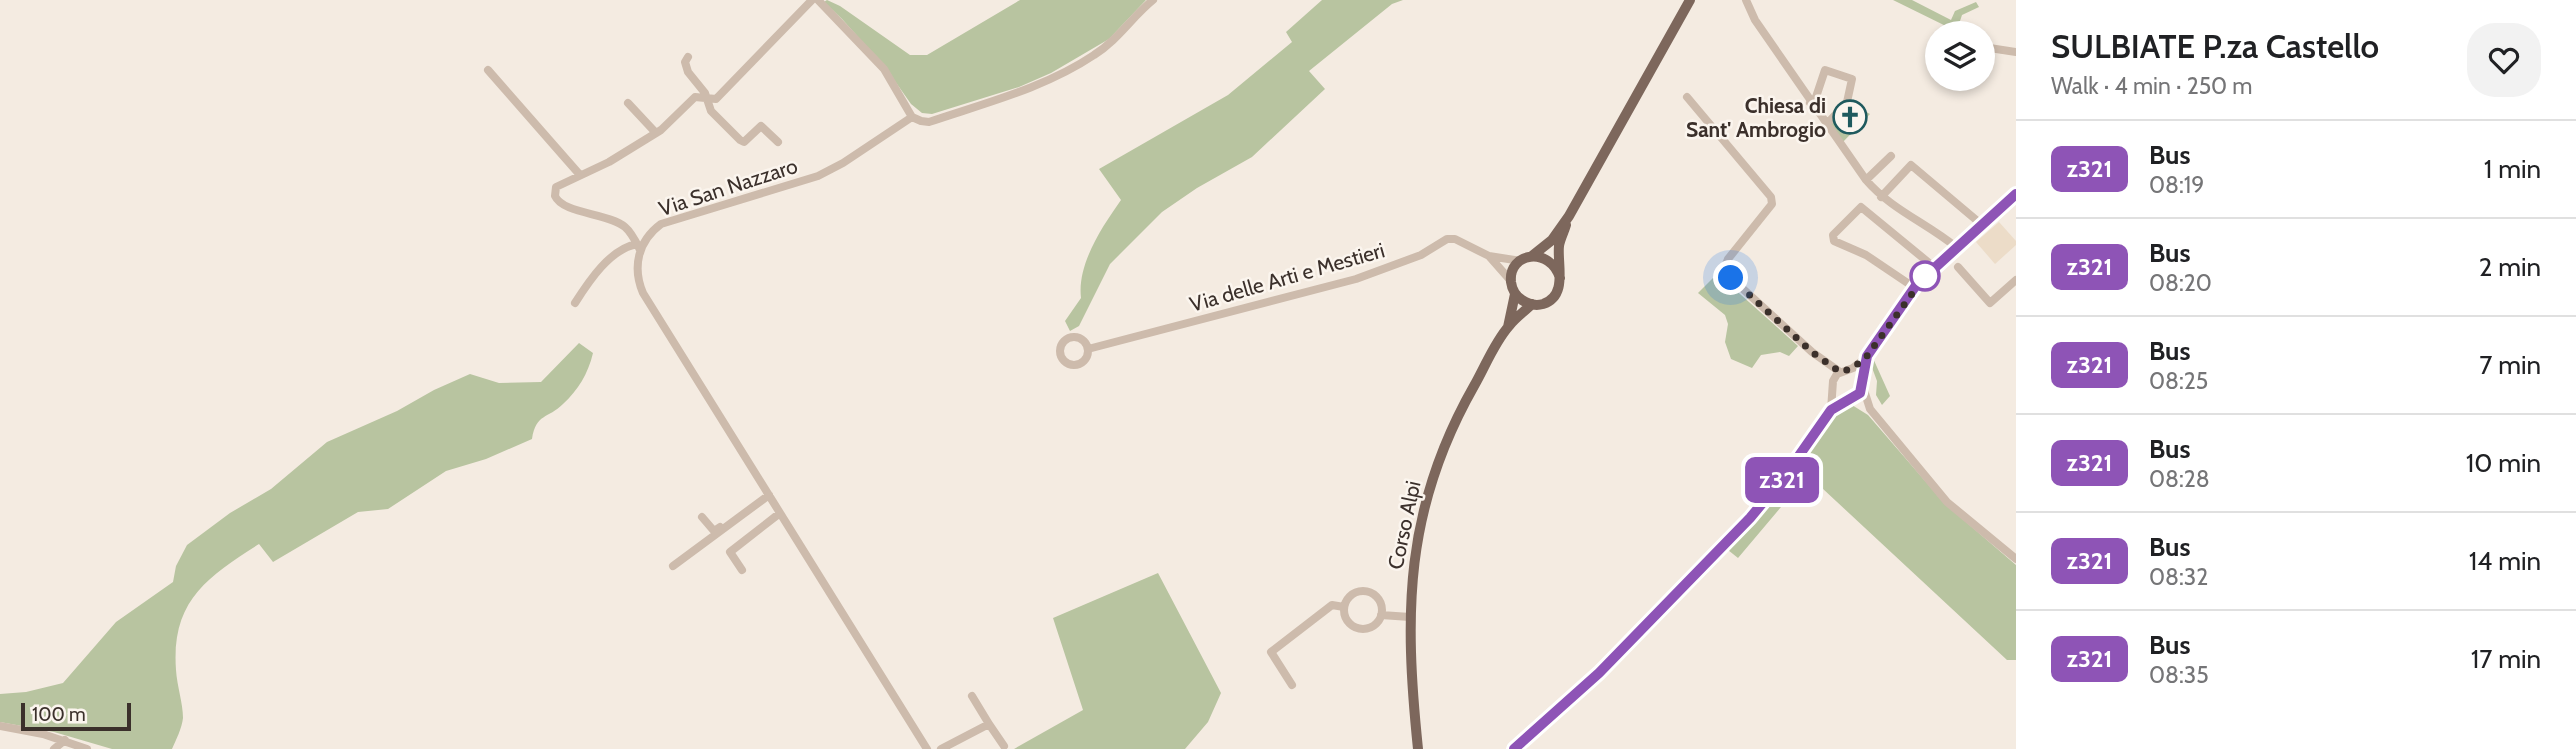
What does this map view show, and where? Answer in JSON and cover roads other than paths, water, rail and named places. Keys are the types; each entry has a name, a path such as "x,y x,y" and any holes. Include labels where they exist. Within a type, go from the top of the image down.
{"main road":[{"path":"1569,216 1559,245 1558,289 1553,297 1543,303 1523,301 1515,294 1511,281 1514,268 1552,240 1569,216 1690,0"},
{"path":"1532,256 1547,259 1560,278"},
{"name":"Corso Alpi","path":"1508,327 1515,294"},
{"name":"Corso Alpi","path":"1418,749 1410,617 1415,547 1428,489 1458,416 1508,327 1532,304"}],"street":[{"path":"812,0 716,99 695,97 659,131 609,162 556,187 555,192 558,201 563,205 615,221 628,229 638,247 636,272 643,293 927,749"},
{"path":"818,0 884,69 912,117 929,122 1021,91 1054,76 1107,46 1153,0"},
{"path":"1746,0 1755,20 1866,180 1881,197 1923,222 1956,247"},
{"path":"1995,49 2016,52"},
{"path":"688,57 685,62 688,72 707,99 711,111 740,140 744,142 761,126 778,142"},
{"path":"488,70 580,176"},
{"path":"1811,103 1815,100 1825,70 1852,79 1847,102 1826,125"},
{"path":"1687,97 1771,197 1772,204 1728,259 1726,267 1731,278 1812,352 1844,370 1857,372 1870,409 1947,502 2016,559"},
{"path":"628,103 659,131"},
{"name":"Via San Nazzaro","path":"575,303 593,277 625,246 638,247 662,224 818,176 843,163 912,117"},
{"path":"1866,180 1891,156"},
{"path":"1881,197 1911,165 1981,224"},
{"path":"1831,410 1834,378 1867,356 1915,288 1934,267 2016,195"},
{"path":"1915,288 1866,255 1834,241 1833,235 1861,207 1934,267"},
{"name":"Via delle Arti e Mestieri","path":"1088,349 1356,279 1421,255 1447,240 1455,239 1489,256 1521,261"},
{"name":"Via delle Arti e Mestieri","path":"1489,256 1511,281"},
{"path":"1958,267 1990,303 2016,280"},
{"path":"1514,749 1611,661 1763,504 1831,410 1859,395 1867,356"},
{"path":"1833,385 1838,396 1870,409"},
{"path":"702,517 714,531 768,493"},
{"path":"673,566 768,493"},
{"path":"742,569 730,552 780,513"},
{"path":"1370,592 1380,601 1381,615 1372,626 1359,628 1347,621 1344,607 1350,595 1370,592"},
{"path":"1292,685 1271,652 1332,605 1344,607"},
{"path":"1381,615 1410,617"},
{"path":"972,696 1004,746"},
{"path":"941,749 989,724"},
{"path":"0,726 65,740 87,749"},
{"path":"54,749 65,740"}],"place":[{"name":"Chiesa di Sant' Ambrogio","path":"1850,117"}]}
